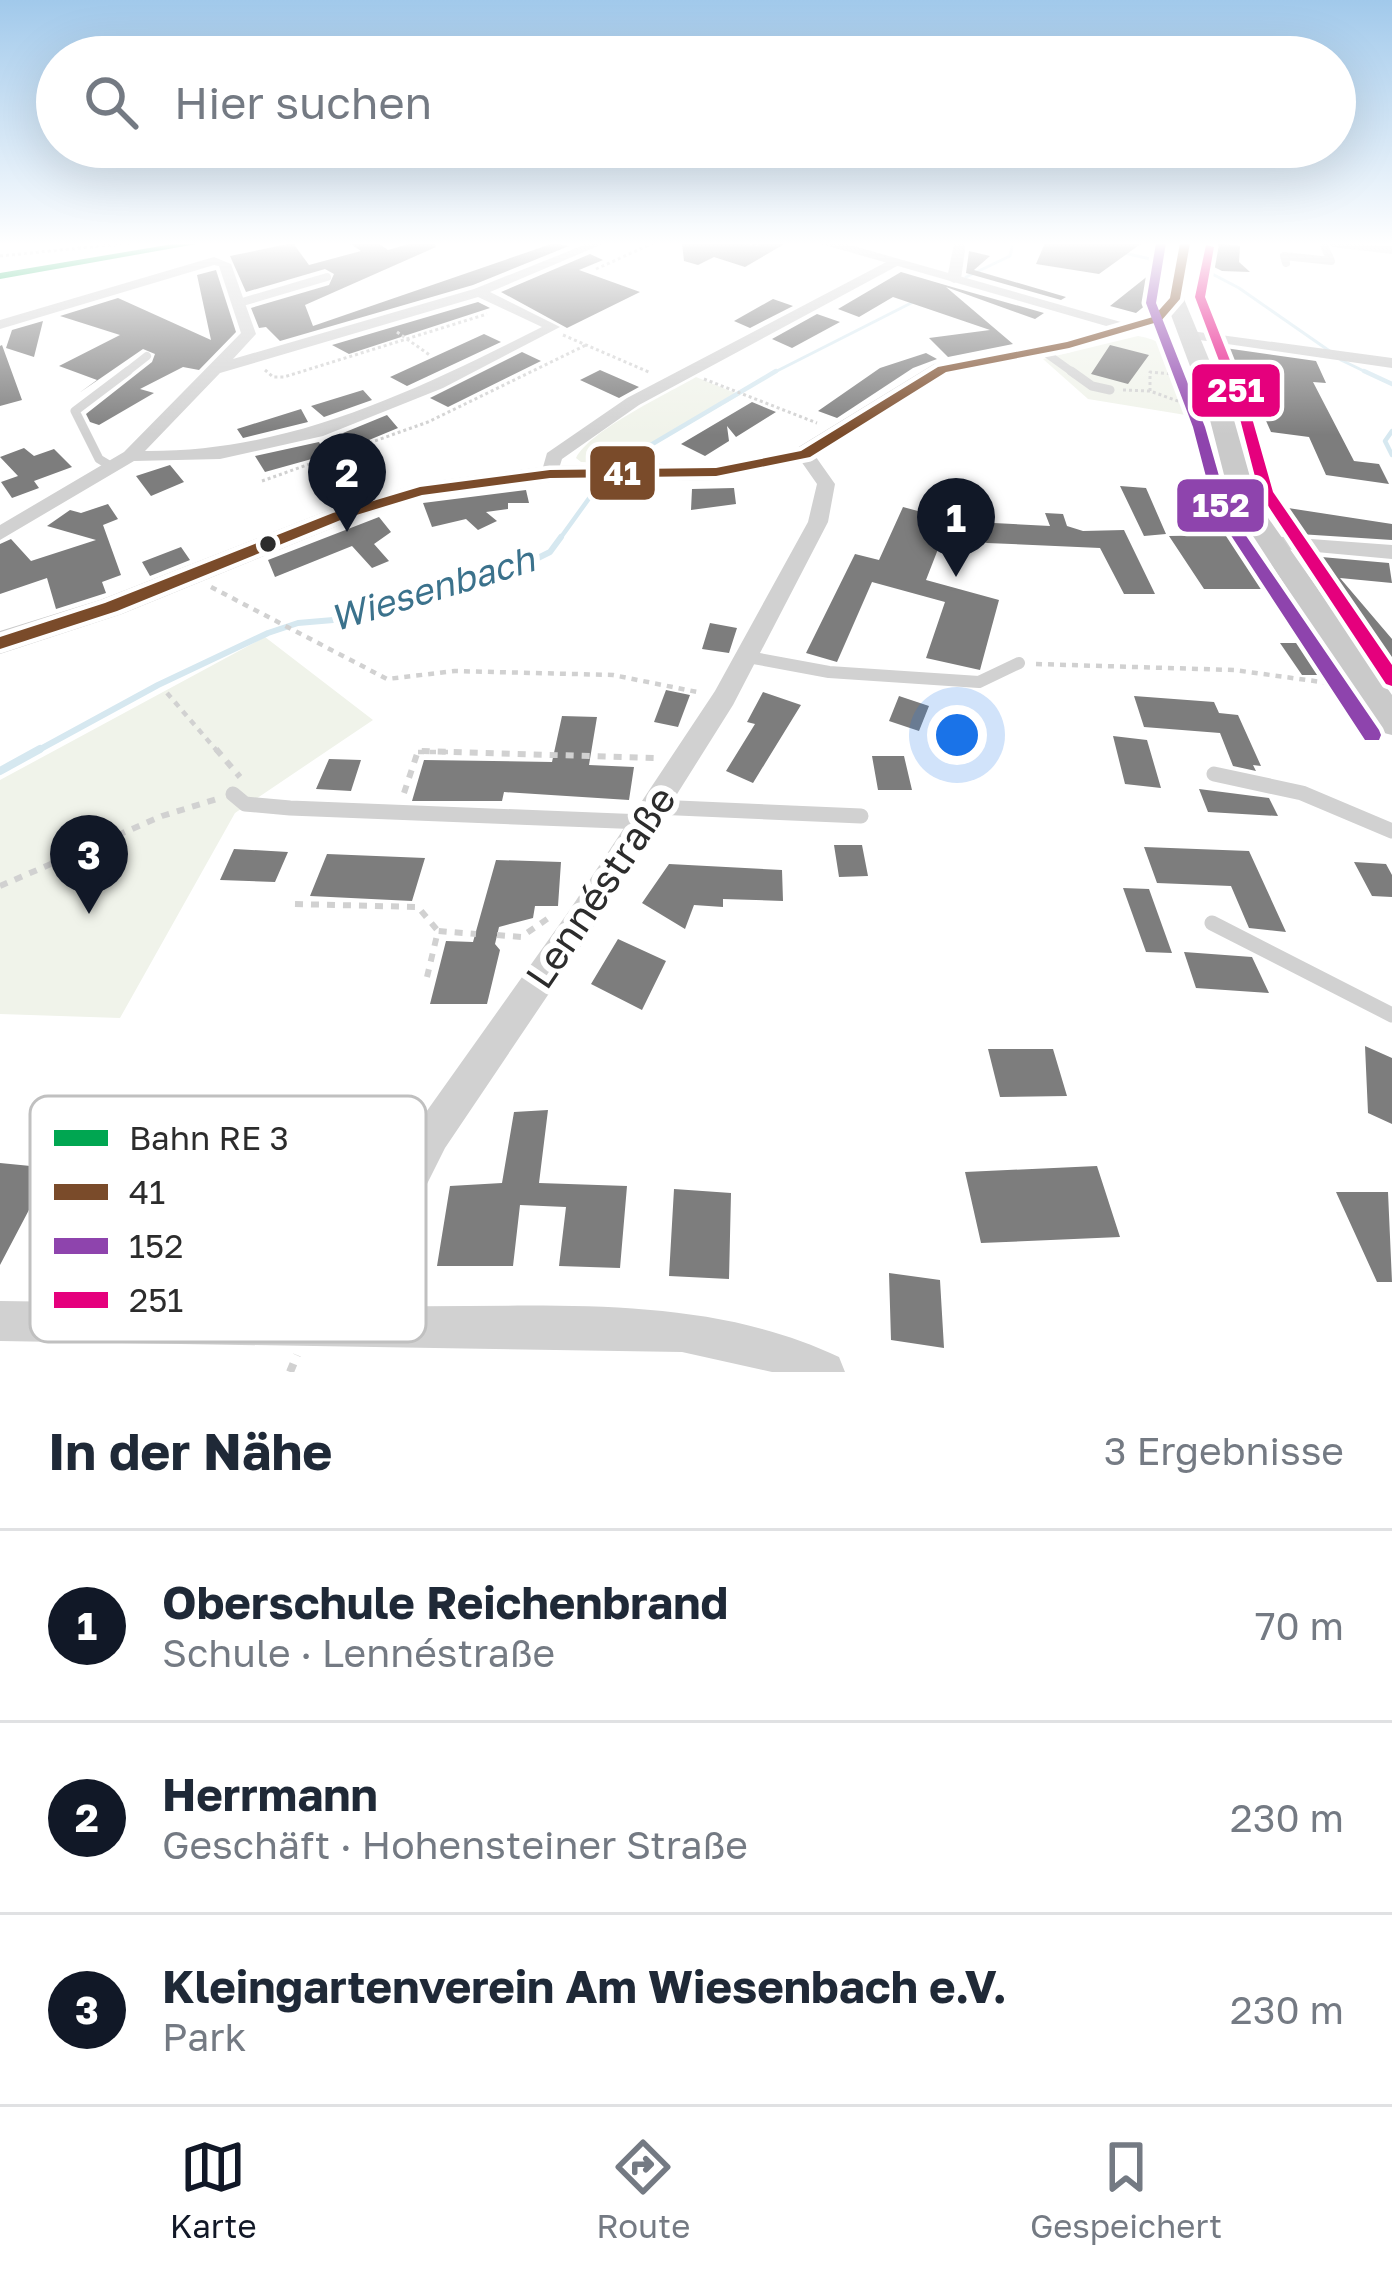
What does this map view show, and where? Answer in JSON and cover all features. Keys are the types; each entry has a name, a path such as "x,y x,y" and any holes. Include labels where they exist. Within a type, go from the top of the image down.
{"main road":[{"path":"0,644 201,573 382,501 454,484 550,474 716,472 805,454 942,369 1133,328 1157,319 1168,307"},
{"path":"1178,307 1220,417 1244,502 1392,722"},
{"path":"1133,328 1168,337 1197,355"}],"street":[{"path":"0,326 58,307"},
{"path":"0,534 130,456 249,334 240,307"},
{"path":"220,368 429,307"},
{"path":"509,307 558,331"},
{"path":"550,474 553,457 574,439 810,307"},
{"path":"1056,307 1133,328"},
{"path":"130,456 232,453 293,438 423,391 558,331"},
{"path":"1197,355 1326,354 1392,363"},
{"name":"Lennéstraße","path":"426,1147 580,921 748,656 826,500 822,472 805,454"},
{"path":"1269,542 1392,551"},
{"path":"0,1321 30,1321"},
{"path":"426,1327 682,1331 789,1355 824,1372"}],"lane":[{"path":"1043,351 1092,386 1110,390"},
{"path":"109,466 99,459 75,411 148,356"},
{"path":"748,656 829,672 979,682 1019,663"},
{"path":"1214,775 1302,794 1392,831"},
{"path":"233,794 245,804 398,812 861,816"},
{"path":"1212,922 1392,1015"}],"path":[{"path":"254,360 273,377 284,377 509,307"},
{"path":"382,321 435,355"},
{"path":"558,331 672,382"},
{"path":"262,481 331,461 486,400 586,345"},
{"path":"1142,370 1150,372 1197,355"},
{"path":"1150,372 1150,391"},
{"path":"1110,390 1150,391 1220,417"},
{"path":"731,391 842,433"},
{"path":"331,461 350,494"},
{"path":"201,573 225,598 386,679 455,670 614,674 724,698"},
{"path":"1019,663 1234,670 1369,688"},
{"path":"0,886 162,816 233,794 240,777 167,693"},
{"path":"398,812 418,751 685,759"},
{"path":"295,904 418,907 438,931 476,934"},
{"path":"497,935 521,937 548,916 580,921"},
{"path":"422,928 428,919"},
{"path":"428,977 438,931"}],"shaded area":[{"path":"1138,336 1165,346 1184,366 1204,418 1088,399 1043,359"},
{"path":"696,377 740,395 640,452 662,465 576,458 612,425"},
{"path":"265,637 373,720 235,813 120,1018 0,1014 0,780"}],"building":[{"path":"89,307 138,307 211,340 204,307 228,307 236,332 199,370 183,367 140,389 154,393 99,425 86,414 152,362 155,354 143,349 79,393 97,380 59,366 120,335 60,316"},
{"path":"306,307 313,326 368,307 397,307 280,341 266,327 259,328 251,308"},
{"path":"461,307 490,308 349,354 332,345"},
{"path":"529,307 610,307 567,328"},
{"path":"759,307 791,307 750,328 734,321"},
{"path":"841,307 876,307 859,317 838,309"},
{"path":"922,307 970,307 1013,344 948,357 929,338 990,330"},
{"path":"1002,307 1044,313 1035,319"},
{"path":"817,314 840,322 792,348 772,339"},
{"path":"43,321 34,357 6,348 12,330"},
{"path":"484,334 501,342 407,386 390,377"},
{"path":"1110,345 1149,355 1128,384 1091,374"},
{"path":"0,346 22,400 0,406"},
{"path":"1211,346 1316,361 1326,383 1313,382 1354,461 1379,464 1389,484 1326,475 1309,437 1271,432 1251,387 1229,384 1221,377"},
{"path":"522,352 541,361 448,407 430,398"},
{"path":"926,353 937,359 913,368 837,418 818,411 880,368"},
{"path":"600,370 639,387 619,398 580,380"},
{"path":"363,390 372,400 324,417 311,406"},
{"path":"752,402 776,412 736,437 727,426 729,441 705,456 681,444"},
{"path":"301,409 308,422 243,438 237,429"},
{"path":"387,415 398,428 357,445 343,433"},
{"path":"319,442 326,455 265,472 255,456"},
{"path":"24,448 34,456 54,449 72,467 34,481 39,488 12,498 1,482 18,476 0,457"},
{"path":"170,465 184,482 151,496 136,476"},
{"path":"1120,486 1146,488 1166,534 1144,536"},
{"path":"734,488 736,504 691,510 692,489"},
{"path":"526,490 529,503 508,503 508,509 486,512 497,521 478,530 466,519 432,527 423,503"},
{"path":"108,504 118,519 103,525 121,575 102,582 106,593 56,609 47,578 0,594 0,544 11,539 31,561 96,540 47,526 70,510 81,513"},
{"path":"1275,506 1392,524 1392,540 1299,534 1294,525 1285,524"},
{"path":"903,507 955,521 1050,526 1045,513 1063,514 1067,526 1083,531 1124,530 1155,594 1124,594 1100,548 987,543 950,535 946,546 940,544 926,580 999,600 980,670 926,658 945,602 872,582 837,662 806,653 855,554 879,560"},
{"path":"379,517 391,532 374,544 389,561 372,568 352,546 275,577 268,560"},
{"path":"1234,535 1275,589 1204,589 1169,536"},
{"path":"181,547 190,560 150,576 142,562"},
{"path":"1310,556 1389,563 1392,583 1340,578 1392,639 1392,678 1338,609"},
{"path":"710,623 737,628 729,653 702,649"},
{"path":"1280,643 1304,643 1327,675 1302,675"},
{"path":"666,690 690,695 678,727 654,722"},
{"path":"763,692 801,705 753,783 726,771 755,724 747,722"},
{"path":"899,696 929,706 919,731 889,721"},
{"path":"1134,696 1214,702 1219,713 1238,715 1261,766 1253,765 1256,771 1233,766 1220,733 1144,727"},
{"path":"562,716 597,717 589,765 634,767 629,800 504,792 502,801 412,801 424,760 552,762"},
{"path":"1113,736 1147,740 1161,788 1125,784"},
{"path":"872,756 904,756 912,790 878,790"},
{"path":"329,759 361,760 351,791 316,789"},
{"path":"1199,789 1269,798 1278,816 1208,812"},
{"path":"834,845 862,845 868,876 839,877"},
{"path":"1144,847 1249,851 1286,932 1249,928 1231,886 1157,883"},
{"path":"234,849 288,852 275,882 220,880"},
{"path":"327,854 425,858 412,901 310,896"},
{"path":"496,860 561,862 558,906 535,906 533,918 499,927 495,944 500,950 487,1004 430,1004 446,941 473,942"},
{"path":"1354,862 1386,864 1392,875 1392,897 1372,896"},
{"path":"669,864 782,870 783,901 723,899 723,907 694,905 685,929 642,903"},
{"path":"1123,888 1149,889 1172,953 1146,952"},
{"path":"618,939 666,961 642,1010 591,984"},
{"path":"1184,952 1252,957 1269,993 1196,988"},
{"path":"1365,1046 1392,1058 1392,1124 1368,1113"},
{"path":"988,1049 1053,1049 1067,1096 1000,1097"},
{"path":"548,1110 539,1183 627,1186 620,1268 559,1266 566,1207 520,1205 513,1266 437,1266 450,1186 502,1183 514,1112"},
{"path":"0,1163 30,1166 30,1208 0,1265"},
{"path":"1097,1166 1120,1237 981,1243 965,1172"},
{"path":"674,1189 731,1193 729,1279 669,1276"},
{"path":"1336,1192 1388,1192 1392,1282 1377,1282"},
{"path":"889,1273 940,1280 944,1348 891,1340"}],"waterway":[{"name":"Wiesenbach","path":"771,374 903,307"},
{"path":"1266,307 1331,352"},
{"path":"1341,360 1370,374"},
{"name":"Wiesenbach","path":"610,469 776,371"},
{"path":"1364,371 1392,384"},
{"path":"1392,431 1385,441 1392,455"},
{"name":"Wiesenbach","path":"559,540 603,479"},
{"name":"Wiesenbach","path":"35,752 158,685 268,633 298,623 345,619 526,564 550,552 561,537"},
{"name":"Wiesenbach","path":"0,771 40,749"}],"transit line":[{"name":"152","path":"1153,307 1199,427 1222,511 1372,735"},
{"name":"41","path":"0,643 111,607 338,516 420,491 550,474 716,472 805,454 942,369 1069,345 1157,319 1168,307"},
{"name":"251","path":"1204,307 1244,411 1266,492 1392,679"}],"place":[{"name":"Herrmann","path":"347,532"},
{"name":"Oberschule Reichenbrand","path":"956,577"},
{"name":"Kleingartenverein Am Wiesenbach e.V.","path":"89,914"}]}
